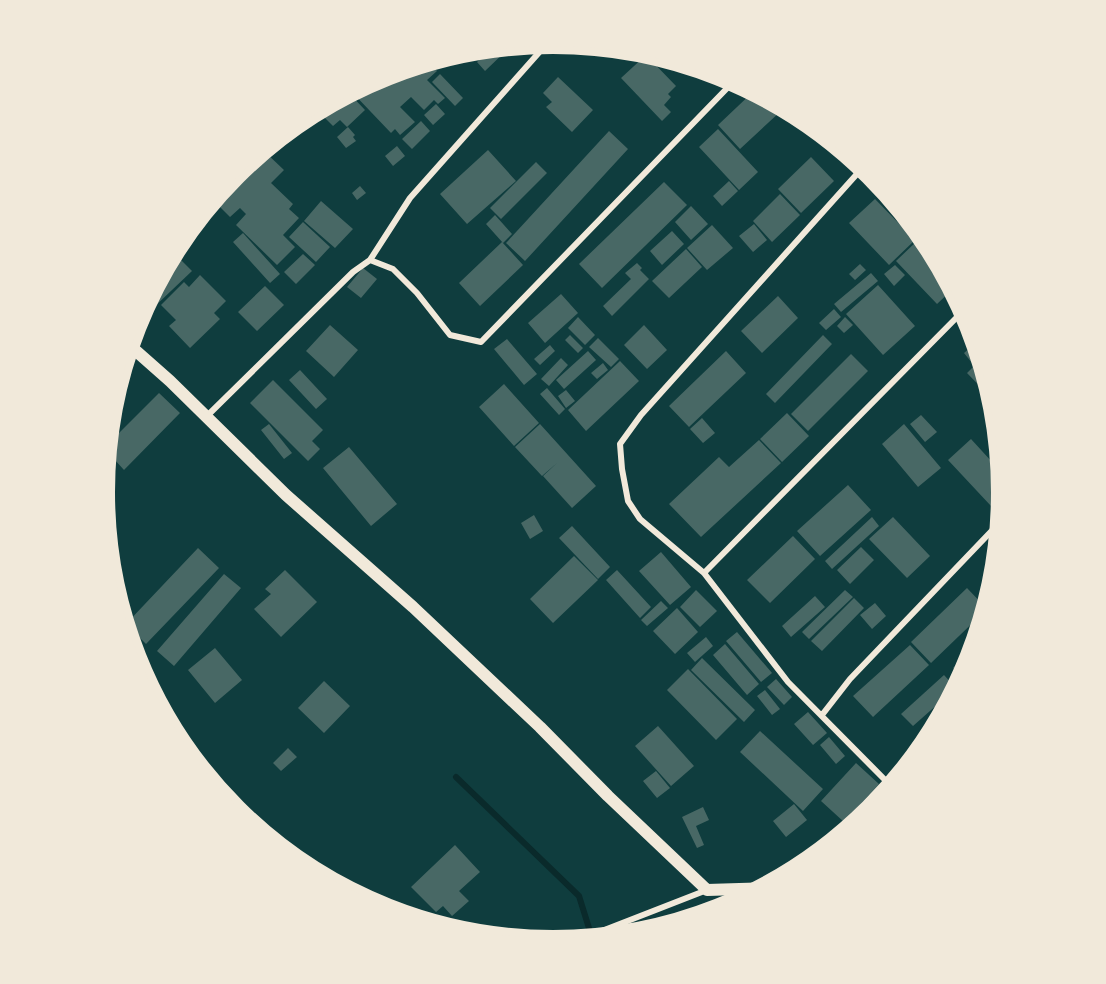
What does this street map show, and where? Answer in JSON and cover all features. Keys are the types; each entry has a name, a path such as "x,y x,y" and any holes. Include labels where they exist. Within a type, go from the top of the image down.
{"main road":[{"path":"134,350 286,495 430,623 707,890 750,889"}],"street":[{"path":"206,417 353,272 370,260 410,198 541,50"},
{"path":"370,260 393,269 417,293 450,335 481,342 729,86"},
{"path":"859,172 641,415 620,444 628,501 640,519 704,573 788,681 887,782"},
{"path":"704,573 959,315"},
{"path":"822,715 850,679 994,528"},
{"path":"598,932 707,890"}],"building":[{"path":"505,52 485,71 477,62 485,55"},
{"path":"642,59 652,61 676,86 668,94 671,97 664,105 671,112 662,121 621,78"},
{"path":"433,66 437,71 427,80 445,98 438,104 434,100 424,110 411,97 400,107 415,122 400,135 395,129 391,133 356,96 383,84 386,87 394,79"},
{"path":"440,74 463,98 455,106 432,82"},
{"path":"558,77 593,110 572,132 546,107 552,102 543,93"},
{"path":"749,95 780,112 740,149 718,125"},
{"path":"353,97 365,110 347,127 340,120 333,126 322,115"},
{"path":"436,104 445,114 433,125 424,115"},
{"path":"421,121 430,131 412,149 402,139"},
{"path":"348,127 355,135 353,137 356,141 346,148 337,137"},
{"path":"718,129 758,172 739,190 699,147"},
{"path":"609,131 628,149 525,261 506,243"},
{"path":"397,146 405,156 393,166 385,156"},
{"path":"488,150 516,181 467,224 440,194"},
{"path":"267,154 284,170 271,183 293,204 289,209 299,218 283,235 295,247 277,265 236,225 246,214 240,208 230,217 217,204"},
{"path":"811,157 834,181 801,213 778,189"},
{"path":"536,162 547,173 501,219 490,208"},
{"path":"729,181 738,191 722,206 713,196"},
{"path":"664,182 687,205 602,288 579,264"},
{"path":"360,186 366,193 357,200 352,193"},
{"path":"780,194 800,215 772,242 753,221"},
{"path":"875,199 915,240 889,265 849,223"},
{"path":"321,201 353,229 335,248 304,221"},
{"path":"691,206 708,224 691,240 675,222"},
{"path":"495,215 512,234 503,243 486,224"},
{"path":"303,222 330,247 316,262 289,237"},
{"path":"754,224 767,240 753,252 739,236"},
{"path":"712,225 733,248 707,270 687,248"},
{"path":"672,231 684,244 662,265 650,251"},
{"path":"243,233 280,274 270,283 233,242"},
{"path":"917,241 948,293 937,304 896,261"},
{"path":"502,242 523,265 480,306 459,283"},
{"path":"686,249 702,267 669,298 652,281"},
{"path":"303,254 315,265 296,284 284,272"},
{"path":"178,257 192,271 152,309 156,296"},
{"path":"637,263 649,279 612,316 603,306 631,279 625,273"},
{"path":"860,264 866,270 855,280 849,274"},
{"path":"895,265 905,275 894,286 884,274"},
{"path":"363,268 377,279 361,298 347,287"},
{"path":"871,273 878,281 841,312 834,304"},
{"path":"200,275 226,301 214,313 220,319 190,348 169,326 176,320 161,305 184,282 189,287"},
{"path":"878,285 915,326 883,355 846,314"},
{"path":"265,286 284,305 257,331 238,312"},
{"path":"561,294 578,313 545,343 528,323"},
{"path":"778,296 798,318 762,353 741,331"},
{"path":"834,309 841,317 826,330 819,323"},
{"path":"578,317 595,335 585,345 568,328"},
{"path":"845,317 853,325 844,333 837,326"},
{"path":"330,325 358,350 334,377 306,351"},
{"path":"644,325 667,350 647,369 624,345"},
{"path":"570,335 583,348 578,353 565,340"},
{"path":"823,335 832,344 775,403 766,394"},
{"path":"598,338 619,359 611,367 589,347"},
{"path":"507,339 537,374 524,385 494,349"},
{"path":"550,345 555,351 540,365 534,359"},
{"path":"971,347 975,360 972,363 964,353"},
{"path":"588,351 596,360 564,389 556,380"},
{"path":"726,351 746,373 689,427 669,406"},
{"path":"851,354 868,371 808,431 791,414"},
{"path":"561,358 568,365 549,386 541,379"},
{"path":"620,361 639,381 586,431 568,410"},
{"path":"603,363 608,370 597,379 591,373"},
{"path":"976,364 983,390 967,373"},
{"path":"300,370 327,399 316,409 289,380"},
{"path":"273,380 323,430 312,441 320,449 308,461 250,403"},
{"path":"504,384 539,423 514,446 479,407"},
{"path":"547,388 565,409 559,415 540,394"},
{"path":"566,390 575,401 566,408 558,396"},
{"path":"159,393 180,413 124,470 112,456 114,438"},
{"path":"787,413 809,436 782,462 760,439"},
{"path":"921,415 937,432 925,442 910,424"},
{"path":"702,418 715,433 703,443 690,429"},
{"path":"269,424 292,453 284,459 261,430"},
{"path":"540,424 596,486 572,508 543,476 557,463 542,476 515,447"},
{"path":"904,424 941,468 918,487 882,444"},
{"path":"971,439 995,465 996,502 991,506 948,460"},
{"path":"759,440 781,463 701,537 669,504 719,457 729,467"},
{"path":"349,447 397,504 371,526 323,468"},
{"path":"848,485 871,510 820,556 797,531"},
{"path":"534,515 543,531 530,539 521,523"},
{"path":"872,517 879,526 832,569 825,561"},
{"path":"893,517 930,556 907,578 869,539"},
{"path":"572,526 610,567 598,579 559,538"},
{"path":"793,536 815,559 770,603 747,580"},
{"path":"861,547 874,560 850,584 837,570"},
{"path":"198,548 219,568 146,644 133,631 130,620"},
{"path":"661,552 691,587 670,605 639,571"},
{"path":"574,556 598,580 553,623 530,599"},
{"path":"285,570 317,602 281,637 254,609 271,594 265,589"},
{"path":"617,570 651,607 640,618 606,580"},
{"path":"224,574 241,588 174,666 157,651"},
{"path":"967,588 981,603 976,619 931,663 911,642"},
{"path":"696,590 717,611 700,627 680,607"},
{"path":"845,590 853,597 809,639 802,632"},
{"path":"815,596 825,607 791,637 782,626"},
{"path":"854,598 864,608 822,651 811,641"},
{"path":"661,601 668,608 647,626 641,620"},
{"path":"875,603 886,616 872,629 860,615"},
{"path":"677,608 698,632 675,654 653,631"},
{"path":"737,632 772,673 761,682 726,641"},
{"path":"706,637 713,646 695,662 687,653"},
{"path":"725,644 759,684 747,695 713,655"},
{"path":"910,645 929,665 873,717 853,696"},
{"path":"215,648 242,680 215,703 188,670"},
{"path":"963,657 957,672 953,668"},
{"path":"702,658 755,710 744,722 691,670"},
{"path":"688,669 737,719 716,740 667,690"},
{"path":"944,675 952,684 944,698 913,726 901,714"},
{"path":"776,679 792,697 784,705 767,687"},
{"path":"324,681 350,706 324,733 298,708"},
{"path":"765,690 780,709 772,715 757,696"},
{"path":"808,712 827,733 813,745 794,724"},
{"path":"658,726 694,766 671,786 635,746"},
{"path":"760,731 823,789 803,811 740,752"},
{"path":"829,737 845,756 836,764 820,745"},
{"path":"288,748 297,757 281,771 273,763"},
{"path":"856,763 879,784 844,822 821,801"},
{"path":"656,771 670,788 657,798 643,781"},
{"path":"794,804 807,820 786,837 773,821"},
{"path":"703,807 709,820 696,826 704,845 697,848 682,817"},
{"path":"455,845 480,872 459,891 469,901 452,916 443,906 436,912 411,887"}],"waterway":[{"path":"456,777 579,896 591,933"}]}
